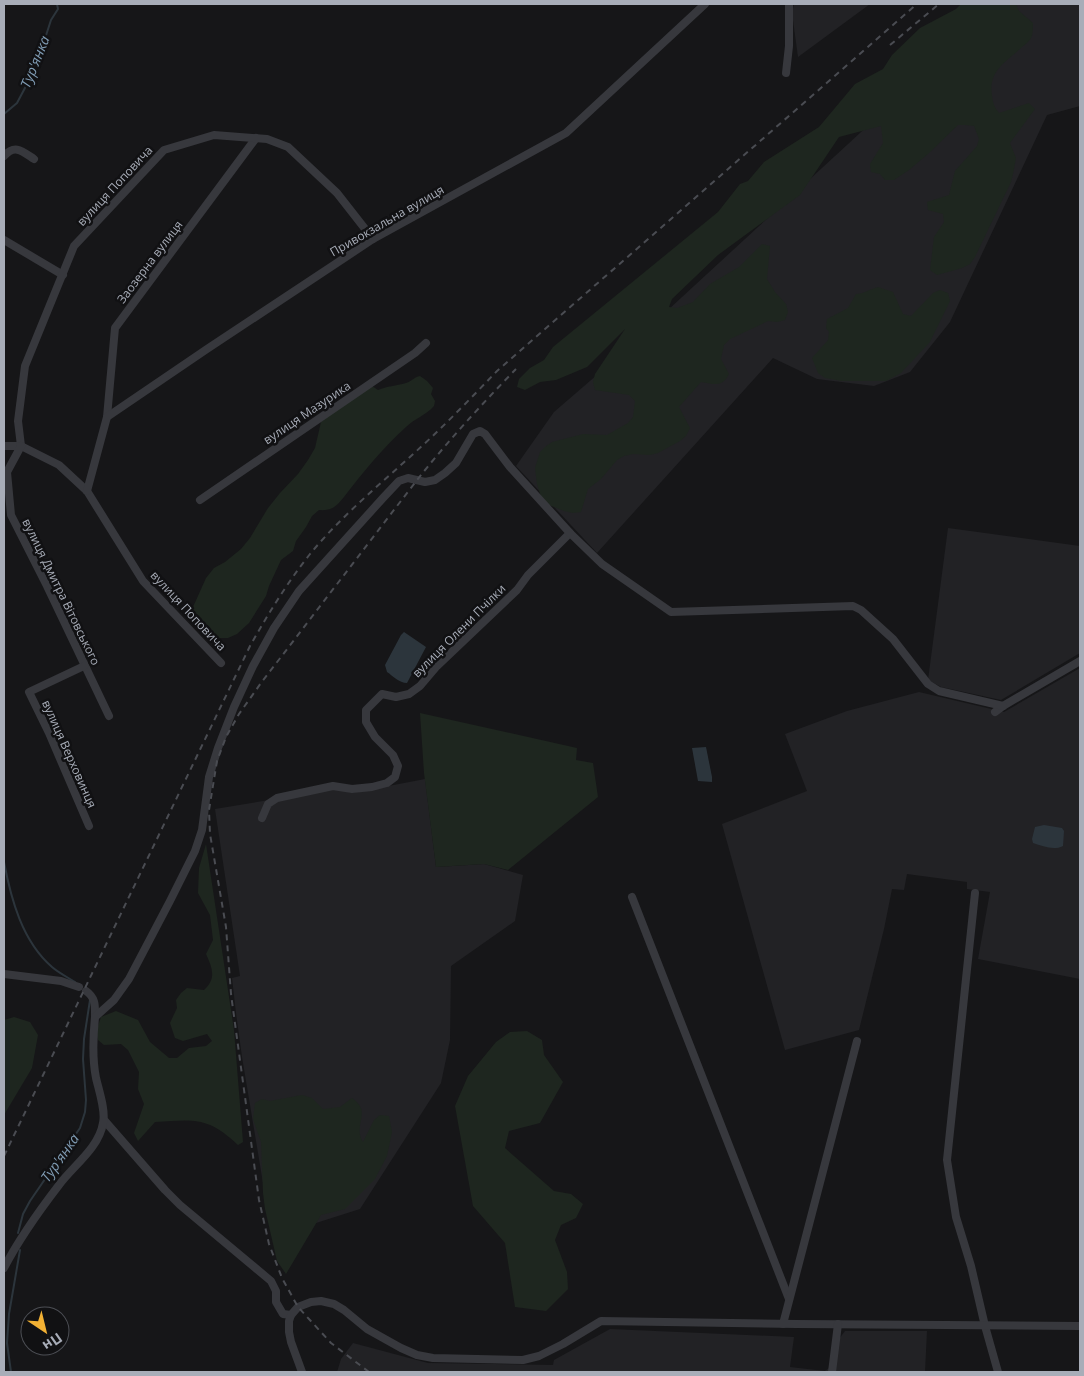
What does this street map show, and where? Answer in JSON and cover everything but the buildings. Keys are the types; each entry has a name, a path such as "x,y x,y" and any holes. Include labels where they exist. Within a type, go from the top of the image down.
{"street":[{"name":"Привокзальна вулиця","path":"108,417 372,239 566,133 705,4"},
{"path":"786,73 789,46 789,4"},
{"name":"вулиця Поповича","path":"21,446 18,421 25,366 74,246 164,150 214,135 267,139 288,147 337,193 372,239"},
{"name":"Заозерна вулиця","path":"108,417 115,328 256,138"},
{"path":"4,156 15,149 34,159"},
{"path":"4,240 62,275"},
{"name":"вулиця Мазурика","path":"200,500 415,353 426,343"},
{"path":"87,491 108,417"},
{"path":"96,1017 114,1000 128,979 170,901 194,851 202,830 209,777 218,748 253,666 274,628 299,591 399,481 408,478 425,482 435,480 456,463 473,434 480,431 485,434 510,467 570,534 602,564 671,612 853,606 861,610 893,639 928,684 939,691 1003,706"},
{"name":"вулиця Поповича","path":"4,446 21,446 59,465 87,491 143,581 221,663"},
{"name":"вулиця Дмитра Вітовського","path":"21,446 8,472 11,515 109,716"},
{"name":"вулиця Олени Пчілки","path":"262,818 268,804 277,798 333,786 352,790 387,783 395,777 398,766 393,755 376,737 366,722 366,710 382,694 396,697 410,694 420,686 437,666 517,590 528,575 570,534"},
{"path":"995,712 1080,661"},
{"name":"вулиця Верховинця","path":"84,666 29,692 89,826"},
{"path":"976,893 947,1160 956,1217 971,1266 998,1372"},
{"path":"632,897 790,1299"},
{"path":"4,974 61,981 90,993 95,1001 96,1017 93,1050 104,1120 102,1129 88,1153 60,1183 15,1248 4,1268"},
{"path":"783,1324 857,1041"},
{"path":"104,1120 180,1205 271,1281 276,1291 276,1302 280,1310 283,1314 291,1315"},
{"path":"302,1372 289,1332 291,1315 298,1307 311,1302 321,1301 334,1304 367,1329 401,1348 433,1358 522,1360 539,1356 601,1321 1080,1326"},
{"path":"832,1372 838,1324"}],"shaded area":[{"path":"794,4 870,4 798,57 792,13"},
{"path":"961,4 1016,4 1019,11 1033,23 1033,33 1030,39 1003,64 992,80 993,101 999,113 1029,103 1035,109 1010,143 1016,158 1011,182 970,264 937,275 930,270 934,237 944,222 943,214 928,210 927,202 949,195 955,171 977,146 979,139 974,126 958,125 928,154 894,180 885,180 880,174 871,172 870,164 883,143 881,126 839,137 800,195 718,255 672,299 669,307 677,308 693,302 710,284 739,267 762,244 770,246 767,279 786,304 788,312 785,320 777,322 768,321 730,339 724,345 721,359 729,374 724,381 717,384 701,382 679,407 690,428 686,436 680,441 658,453 650,455 633,454 617,460 601,479 588,489 581,512 564,511 542,500 535,468 540,452 545,447 552,442 583,434 607,435 628,423 633,417 635,401 629,395 595,390 593,382 595,374 625,329 587,367 556,380 540,382 525,390 517,387 519,379 530,368 544,360 553,347 718,212 740,184 748,181 764,162 819,127 855,84 883,69 892,55 920,28 956,9"},
{"path":"1000,4 1080,4 1080,106 1047,115 950,322 910,372 874,386 817,379 773,358 597,553 516,466 554,412 605,368"},
{"path":"878,287 893,292 903,314 911,316 933,293 940,290 948,293 950,301 930,342 901,373 886,381 842,381 825,378 818,373 812,358 828,340 827,319 848,308 856,294"},
{"path":"420,376 433,388 431,394 435,401 434,406 409,424 389,443 333,508 319,510 312,516 296,541 293,551 281,560 266,596 249,623 237,634 228,638 217,638 189,616 206,578 214,568 241,549 268,508 308,460 315,448 321,422 369,384 378,390 406,383"},
{"path":"948,528 1080,546 1080,653 1001,700 941,687 928,680"},
{"path":"404,632 426,647 407,683 399,681 387,672 385,665"},
{"path":"1080,668 1080,979 978,959 990,892 967,889 967,882 907,874 904,890 892,889 859,1030 785,1050 722,824 807,791 785,734 847,711 919,692 1004,712"},
{"path":"420,713 577,748 576,760 593,763 598,797 508,870 484,864 436,867 424,773"},
{"path":"706,747 712,782 698,781 692,748"},
{"path":"425,779 436,867 484,864 523,875 515,921 451,966 450,1040 441,1083 360,1209 272,1237 236,1013 232,978 240,976 215,809 335,789 352,793"},
{"path":"1044,825 1062,828 1064,831 1063,846 1052,848 1033,843 1035,827"},
{"path":"206,844 234,1030 243,1142 238,1145 208,1124 190,1121 155,1122 138,1141 134,1133 144,1104 138,1089 139,1072 128,1050 121,1044 104,1045 98,1040 96,1032 101,1017 116,1011 138,1020 150,1042 169,1058 177,1058 189,1048 206,1046 212,1041 207,1034 183,1041 175,1038 170,1023 177,1008 176,1000 181,993 187,988 204,990 211,982 212,973 206,954 213,940 210,915 198,893 199,868"},
{"path":"14,1017 30,1022 38,1035 32,1068 4,1115 4,1020"},
{"path":"527,1031 542,1040 544,1055 563,1082 540,1123 509,1131 505,1148 554,1191 571,1194 583,1204 576,1218 561,1225 555,1240 567,1272 568,1289 546,1311 515,1307 505,1243 473,1206 455,1106 468,1076 496,1042 510,1032"},
{"path":"302,1095 312,1098 323,1109 340,1107 352,1098 361,1109 360,1136 363,1142 374,1120 380,1115 389,1116 392,1132 387,1156 375,1179 345,1209 321,1215 286,1274 277,1261 265,1209 261,1142 253,1119 255,1103 262,1099 270,1101"},
{"path":"610,1329 794,1337 790,1367 825,1371 829,1368 839,1339 845,1331 927,1331 925,1372 337,1372 341,1359 353,1343 428,1363 553,1365 554,1360"}],"waterway":[{"name":"Тур'янка","path":"4,114 17,103 26,86 39,57 51,20 58,9 57,4"},
{"name":"Тур'янка","path":"4,862 14,905 25,932 42,957 52,967 75,982"},
{"name":"Тур'янка","path":"18,1233 23,1214 30,1201 80,1128 85,1112 83,1059 90,1000"},
{"name":"Тур'янка","path":"11,1372 7,1343 9,1314 20,1250"}],"railway":[{"path":"4,1156 250,646 278,599 310,554 350,511 432,437 497,371 917,4"},
{"path":"890,45 939,4"},
{"path":"369,1372 331,1343 298,1307 282,1278 269,1244 259,1200 231,994 226,927 210,834 209,810 217,761 226,737 239,714 417,480 465,423 516,369"}]}
